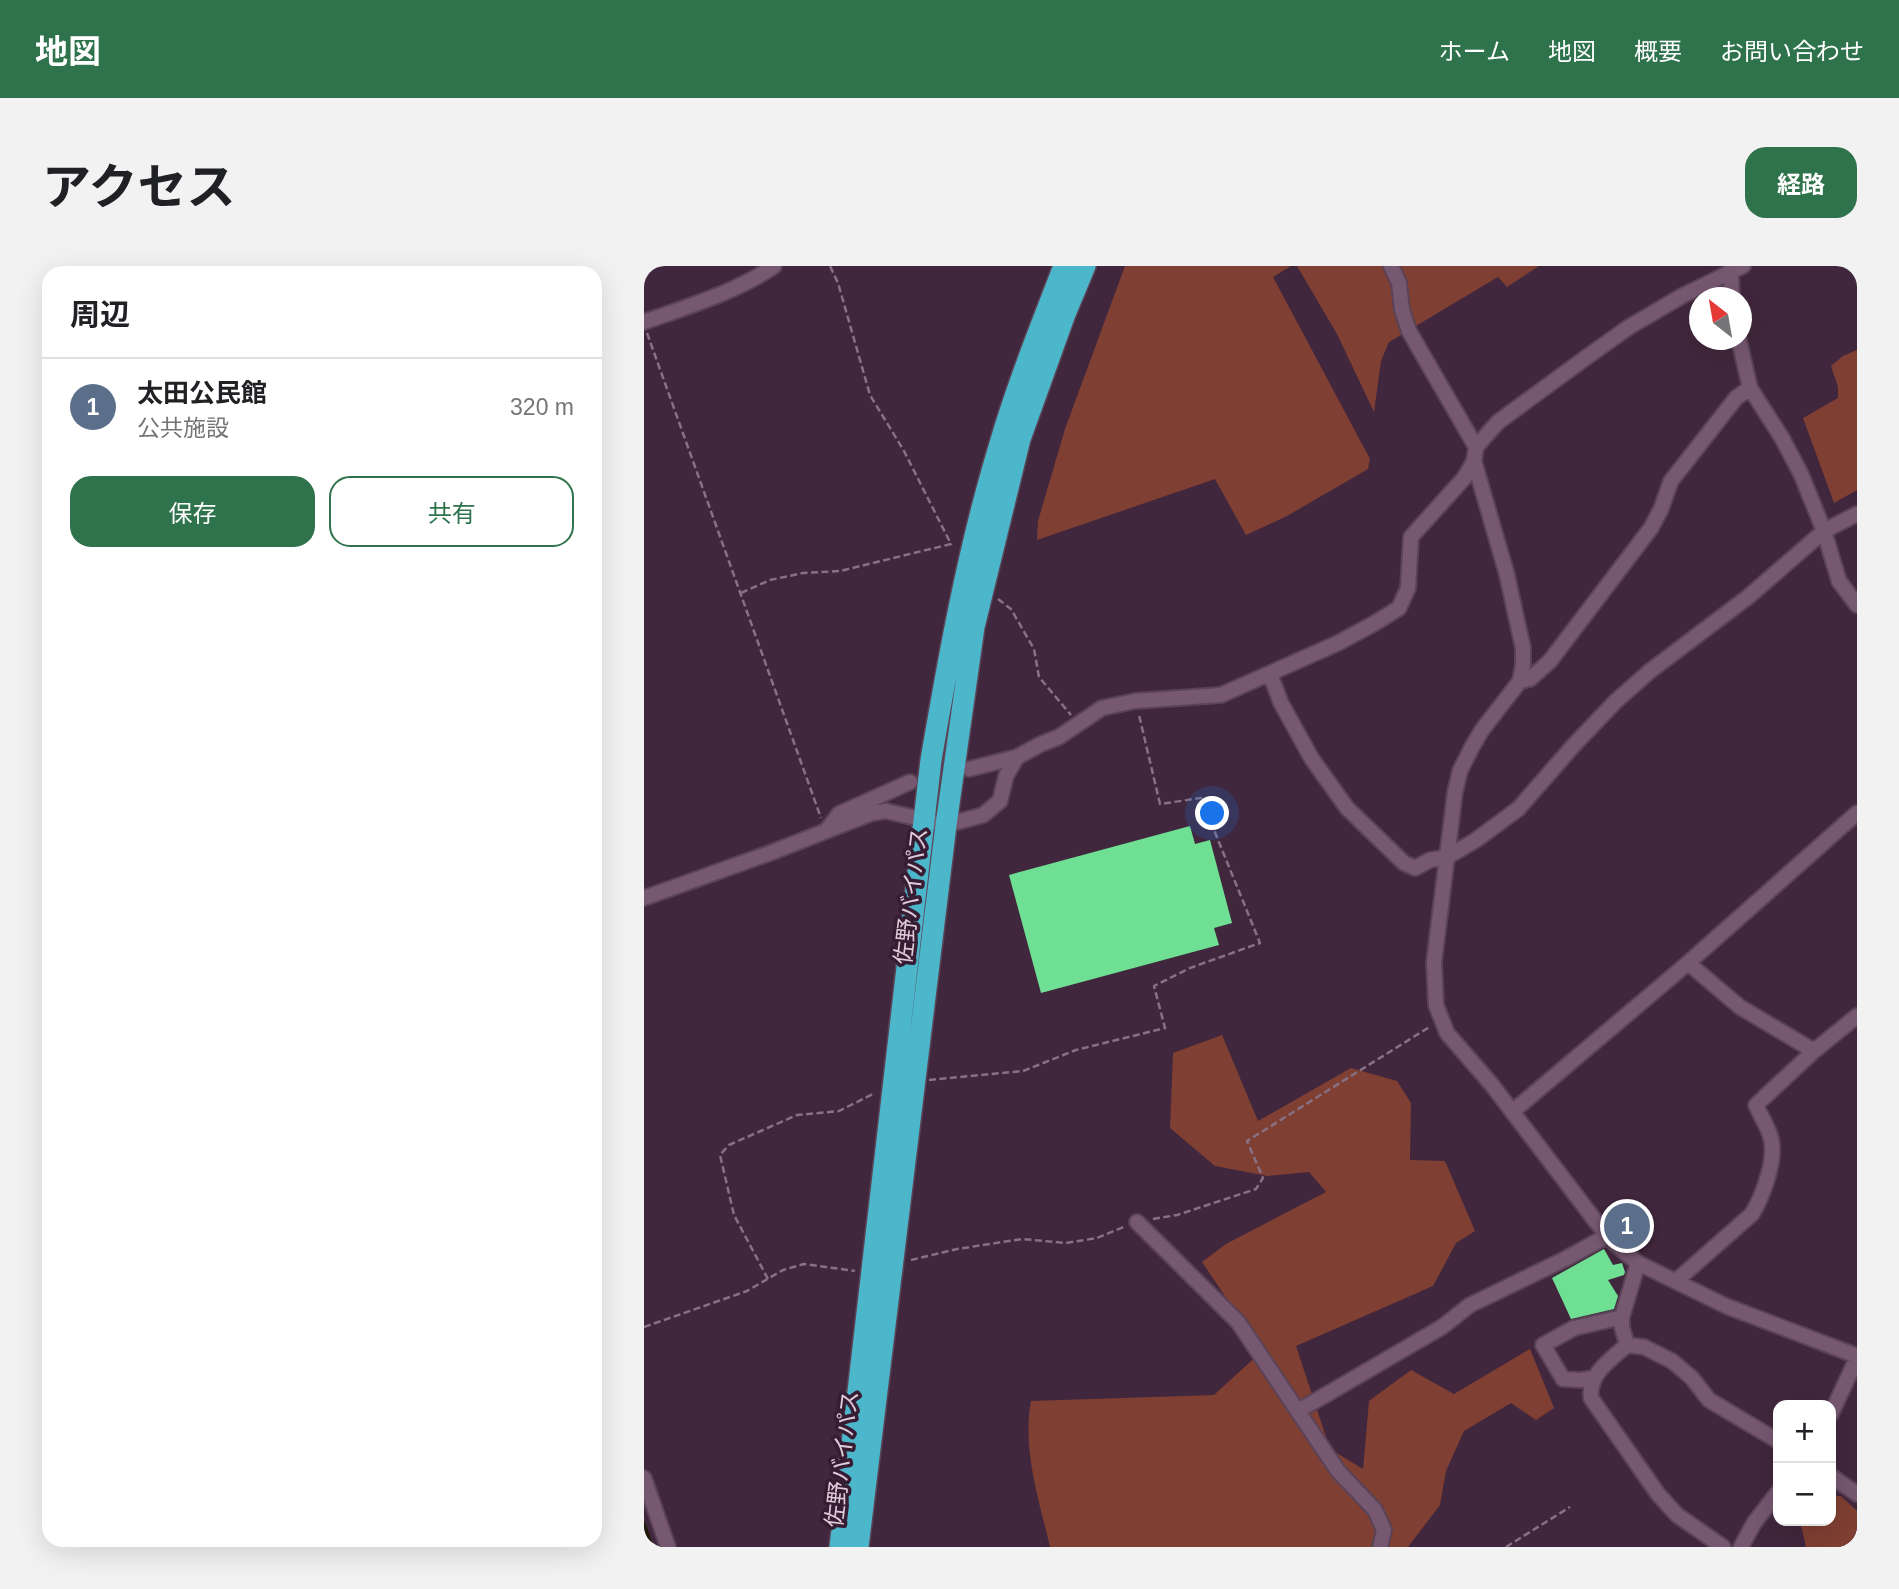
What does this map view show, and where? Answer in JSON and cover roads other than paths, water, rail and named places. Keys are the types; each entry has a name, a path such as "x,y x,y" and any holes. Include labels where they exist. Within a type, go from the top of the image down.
{"highway":[{"name":"佐野バイパス","path":"840,1547 931,760 942,693 972,548 998,449 1023,372 1064,266"},
{"name":"佐野バイパス","path":"858,1547 946,825 974,627 1020,439 1085,266"}],"street":[{"path":"644,323 693,305 774,266"},
{"path":"1391,266 1399,284 1402,310 1409,331 1475,454 1523,648 1520,681 1482,730 1460,771 1455,792 1434,962 1435,990 1441,1020 1462,1051 1606,1236 1638,1263 1726,1306 1857,1357 1836,1403"},
{"path":"969,769 1017,757 1059,737 1102,708 1135,701 1222,695 1338,643 1399,608 1408,588 1411,537 1465,477 1475,454 1498,422 1611,340 1682,296 1737,269"},
{"path":"1734,287 1737,269"},
{"path":"1741,350 1750,388 1801,474 1824,531 1839,581 1857,604"},
{"path":"1520,681 1530,678 1550,661 1651,528 1671,481 1736,398 1750,388"},
{"path":"1270,674 1281,703 1312,759 1347,808 1404,863 1415,868 1430,860 1447,856 1476,840 1518,809 1616,701 1711,623 1748,597 1824,531 1857,514"},
{"path":"644,898 872,813 886,811 946,825 983,815 1000,801 1006,776 1017,757"},
{"path":"826,831 839,814 910,782"},
{"path":"1512,1112 1688,963 1857,813"},
{"path":"1688,963 1740,1007 1814,1051"},
{"path":"1676,1281 1752,1214 1760,1201 1768,1176 1772,1148 1771,1137 1756,1105 1814,1051 1857,1016"},
{"path":"1137,1222 1238,1322 1338,1471 1375,1510 1384,1530 1380,1547"},
{"path":"1298,1411 1442,1327 1470,1305 1606,1236"},
{"path":"1627,1345 1622,1317 1638,1263"},
{"path":"1593,1378 1563,1379 1543,1345 1574,1328 1622,1317"},
{"path":"1627,1345 1593,1378 1591,1398 1658,1494 1684,1521 1723,1547"},
{"path":"1627,1345 1644,1348 1672,1362 1692,1378 1710,1401 1773,1438"},
{"path":"644,1478 668,1547"},
{"path":"1836,1479 1857,1494"},
{"path":"1741,1547 1754,1522 1773,1498"}],"waterway":[{"path":"644,1524 652,1547"}],"place":[{"name":"太田公民館","path":"1627,1226"}]}
